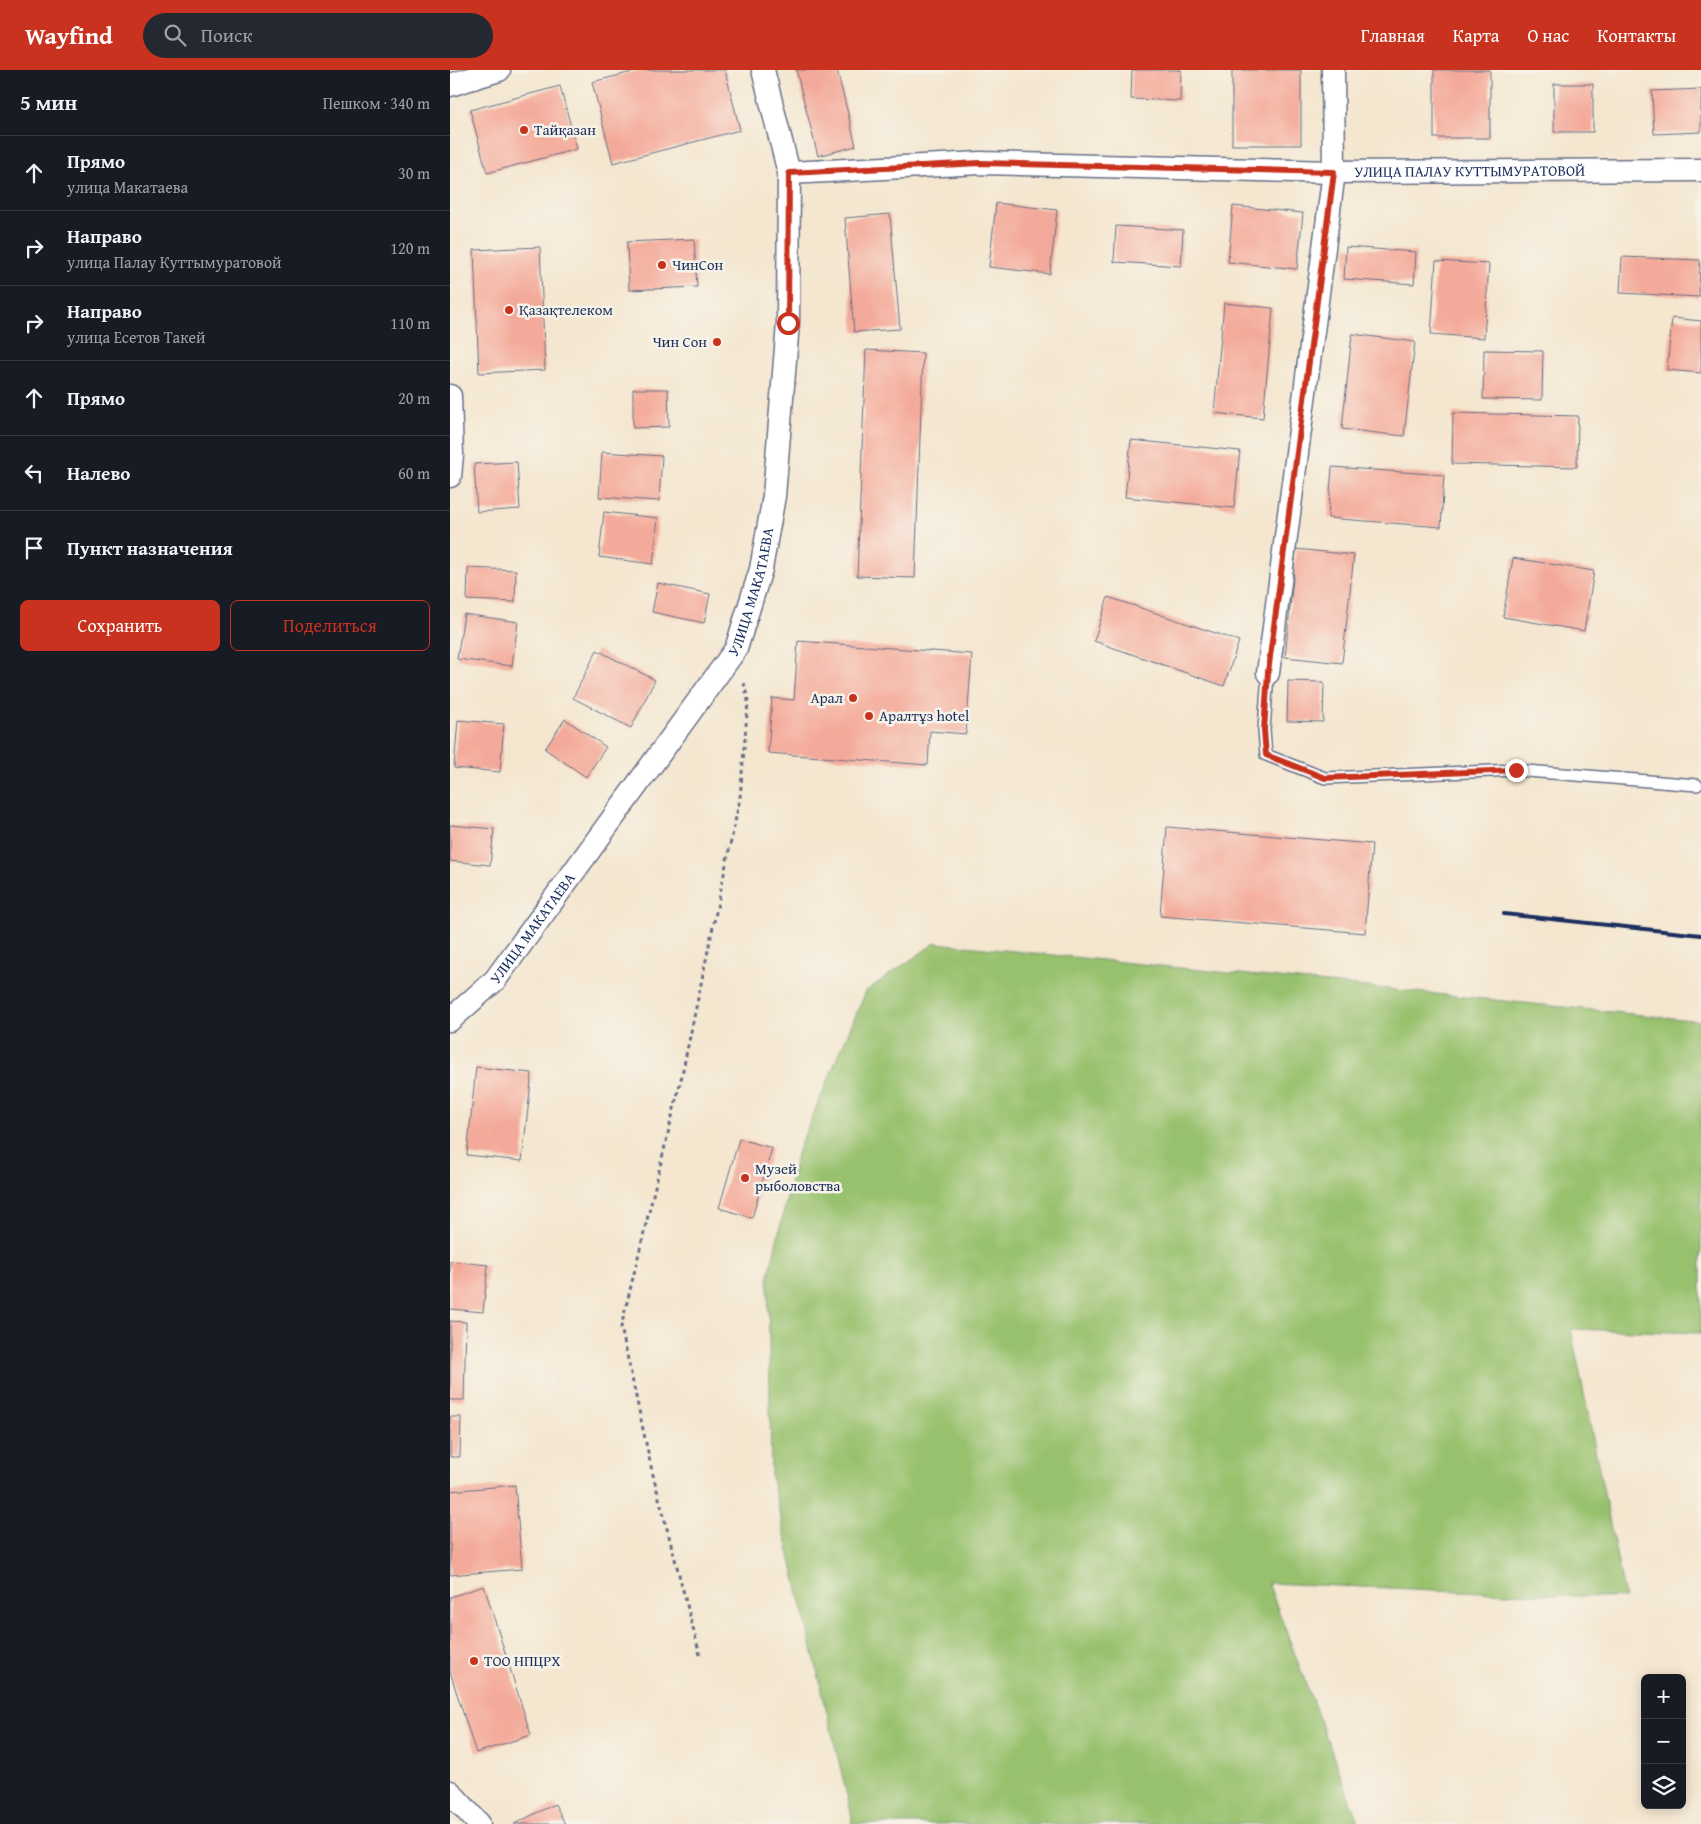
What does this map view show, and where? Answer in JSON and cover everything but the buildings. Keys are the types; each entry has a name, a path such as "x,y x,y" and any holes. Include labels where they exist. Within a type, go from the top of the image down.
{"street":[{"path":"450,85 499,70"},
{"name":"УЛИЦА МАКАТАЕВА","path":"450,1020 494,980 736,649 761,569 774,496 788,323 789,173 763,70"},
{"path":"1268,672 1334,172 1333,70"},
{"name":"УЛИЦА ПАЛАУ КУТТЫМУРАТОВОЙ","path":"789,173 980,163 1334,172 1701,170"},
{"path":"450,396 451,462"},
{"path":"450,1792 479,1824"}],"lane":[{"path":"1268,672 1264,730 1266,755 1325,778 1516,770 1697,785"}],"path":[{"path":"700,1655 652,1470 621,1327 680,1084 740,798 748,702 736,649"}],"green space":[{"path":"935,943 1701,1021 1701,1333 1571,1329 1625,1598 1268,1583 1359,1824 851,1824 852,1817 771,1476 768,1279 798,1150 866,991"}],"railway":[{"path":"1504,914 1701,935"}],"place":[{"name":"Тайқазан","path":"524,130"},
{"name":"ЧинСон","path":"662,265"},
{"name":"Қазақтелеком","path":"509,310"},
{"name":"Чин Сон","path":"717,342"},
{"name":"Арал","path":"853,698"},
{"name":"Аралтұз hotel","path":"869,716"},
{"name":"Музей рыболовства","path":"745,1178"},
{"name":"ТОО НПЦРХ","path":"474,1661"}],"route":[{"path":"788,323 789,173 980,163 1334,172 1268,672 1264,730 1266,755 1325,778 1516,770"}]}
